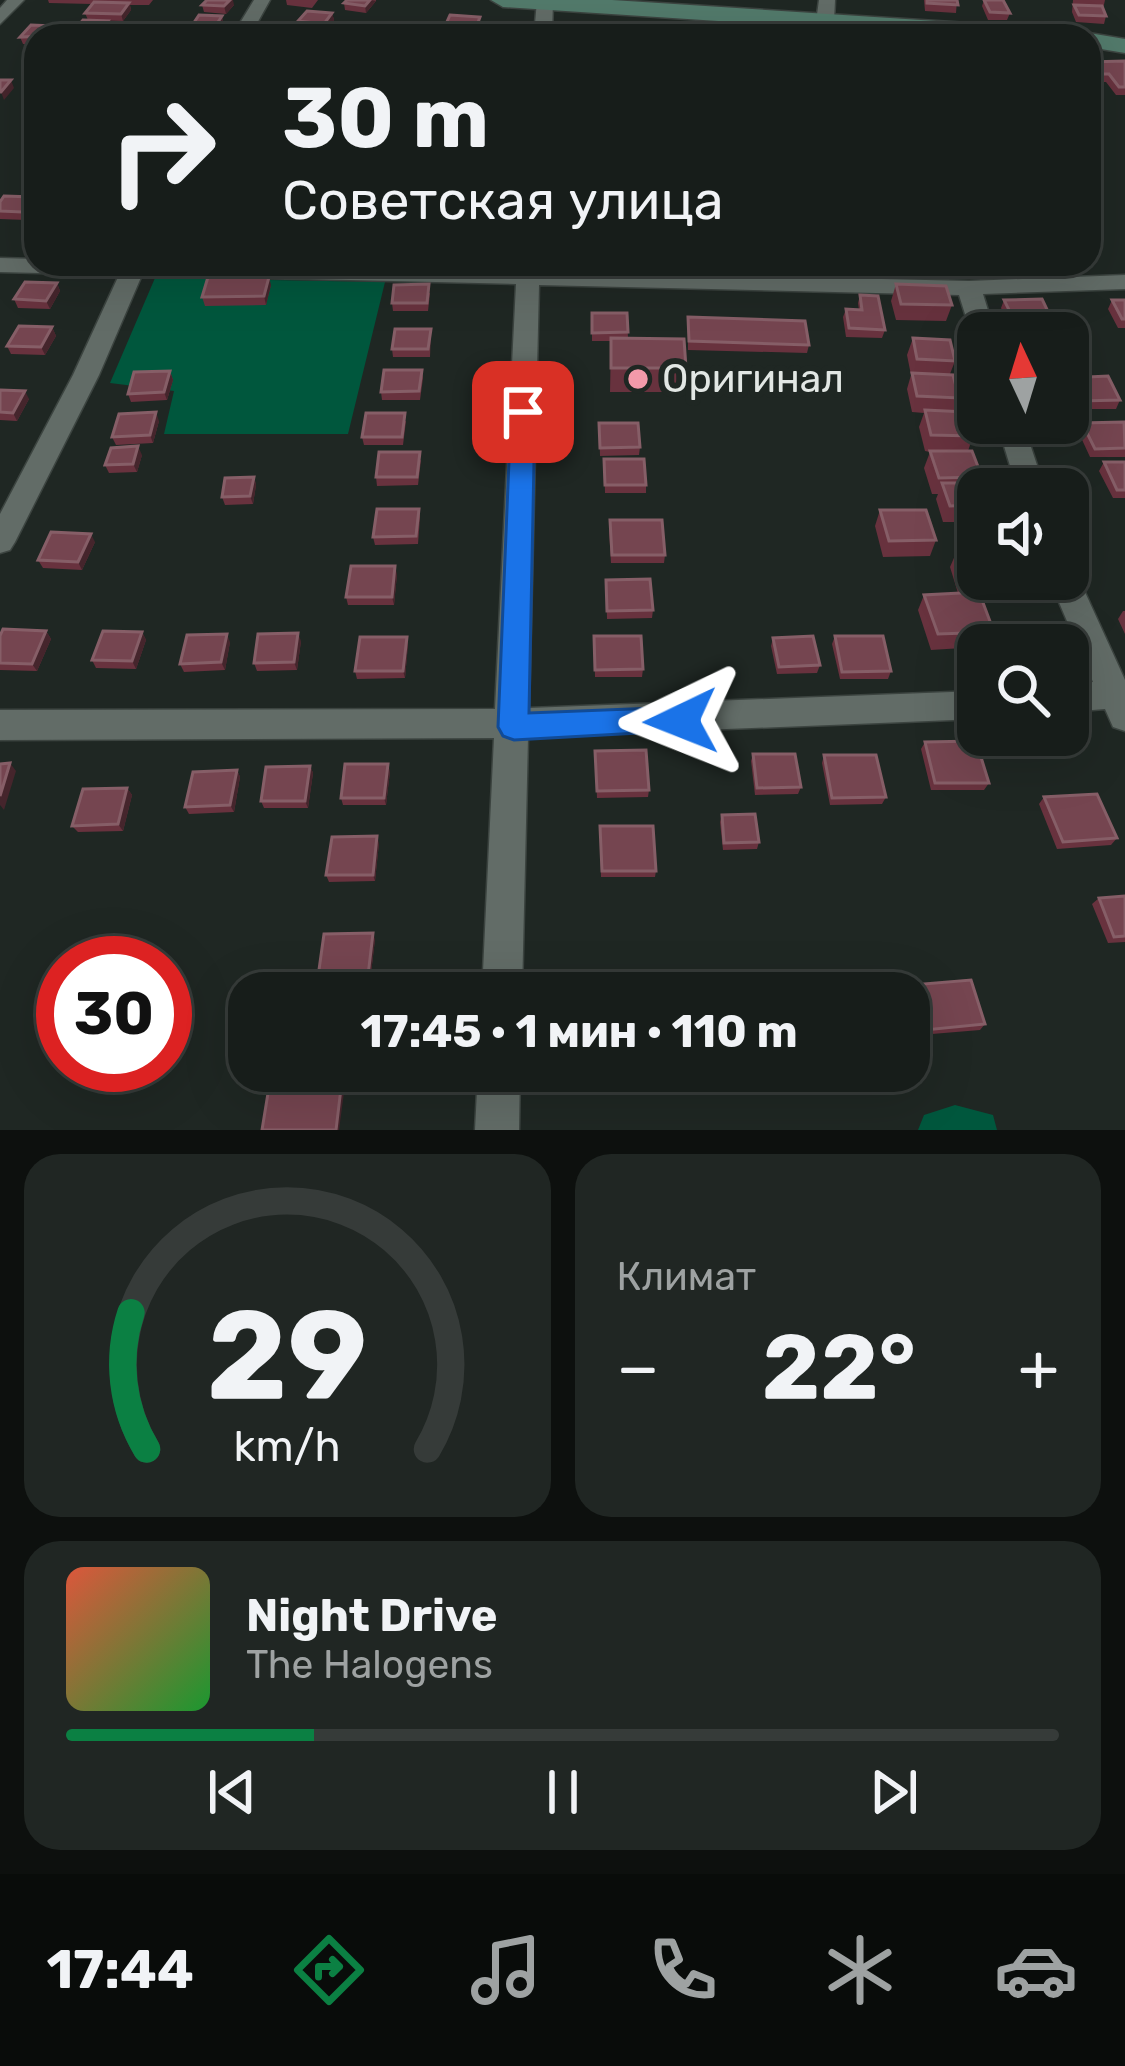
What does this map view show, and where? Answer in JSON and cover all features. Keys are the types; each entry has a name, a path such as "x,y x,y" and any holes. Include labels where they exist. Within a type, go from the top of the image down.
{"main road":[{"path":"503,0 898,24"}],"street":[{"path":"0,19 16,0"},
{"path":"0,542 86,375 114,276"},
{"path":"503,972 528,276"},
{"path":"799,276 1125,282"},
{"path":"980,280 982,312"},
{"path":"1074,600 1121,702 1089,700"},
{"path":"0,725 514,727 957,705"},
{"path":"496,1130 498,1092"}],"green space":[{"path":"155,278 385,282 348,434 164,434 174,391 110,383"},
{"path":"955,1105 993,1115 997,1130 918,1130 924,1115"}],"building":[{"path":"207,0 230,0 224,6 202,5"},
{"path":"370,0 365,6 344,3"},
{"path":"957,0 958,5 927,3"},
{"path":"984,0 1003,0 1010,13 990,12"},
{"path":"94,2 129,3 121,14 85,13"},
{"path":"1074,5 1102,6 1106,16 1079,15"},
{"path":"307,11 332,13 324,24 298,21"},
{"path":"199,15 222,16 217,24 193,24"},
{"path":"450,15 480,17 477,24 446,24"},
{"path":"83,20 108,21 106,24 80,24"},
{"path":"1125,61 1125,87 1119,87 1109,74 1101,74 1101,62"},
{"path":"4,196 24,197 24,209 0,211"},
{"path":"208,277 269,277 264,296 202,297"},
{"path":"25,282 57,283 46,301 14,299"},
{"path":"429,284 427,303 392,303 394,285"},
{"path":"896,284 946,286 952,305 901,304"},
{"path":"860,295 878,296 885,330 849,328 846,309 862,310"},
{"path":"1042,299 1048,312 1010,312 1004,300"},
{"path":"1112,300 1125,300 1125,319 1122,319"},
{"path":"592,313 627,313 628,332 592,333"},
{"path":"688,317 805,321 809,345 689,341"},
{"path":"19,326 52,327 41,347 7,346"},
{"path":"395,329 431,329 428,349 392,349"},
{"path":"611,338 684,339 686,368 611,368"},
{"path":"913,338 950,340 955,361 917,359"},
{"path":"384,370 422,370 419,391 381,392"},
{"path":"170,371 164,392 128,394 134,372"},
{"path":"912,373 953,375 957,398 917,396"},
{"path":"1108,376 1120,400 1089,401 1089,377"},
{"path":"0,390 25,391 13,413 0,412"},
{"path":"925,410 957,412 957,436 931,435"},
{"path":"156,412 150,435 112,437 119,414"},
{"path":"366,413 405,413 402,437 362,437"},
{"path":"1124,422 1125,448 1095,449 1089,423"},
{"path":"599,423 638,423 640,447 600,448"},
{"path":"138,446 133,464 105,465 111,448"},
{"path":"930,451 972,451 979,468 957,468 957,478 939,478"},
{"path":"379,452 420,452 417,477 376,477"},
{"path":"604,459 644,459 646,485 605,485"},
{"path":"1104,462 1125,462 1125,490 1117,490"},
{"path":"254,477 250,496 222,497 225,478"},
{"path":"942,483 957,483 957,506 950,506"},
{"path":"377,509 419,509 416,536 373,537"},
{"path":"880,510 926,510 936,540 889,541"},
{"path":"610,520 662,520 665,555 612,555"},
{"path":"51,532 91,534 78,562 38,560"},
{"path":"351,566 395,566 392,597 346,597"},
{"path":"650,579 653,610 607,611 606,580"},
{"path":"957,593 957,600 982,600 991,624 957,624 957,633 938,634 924,595"},
{"path":"3,629 46,631 32,664 0,663"},
{"path":"103,631 142,632 132,661 92,660"},
{"path":"298,633 294,662 254,663 258,634"},
{"path":"227,634 221,662 180,664 187,635"},
{"path":"594,636 641,636 643,669 595,670"},
{"path":"813,636 820,665 779,667 773,638"},
{"path":"835,636 883,636 891,671 842,672"},
{"path":"360,637 407,637 403,671 355,671"},
{"path":"957,741 957,756 981,756 989,783 935,783 925,742"},
{"path":"646,750 649,790 597,791 595,751"},
{"path":"753,754 795,754 801,787 757,788"},
{"path":"824,755 876,755 886,797 832,798"},
{"path":"10,763 0,796 0,764"},
{"path":"345,764 388,764 384,798 341,798"},
{"path":"310,766 305,801 261,801 266,767"},
{"path":"237,770 230,805 185,807 193,772"},
{"path":"127,788 118,824 72,826 83,789"},
{"path":"1097,794 1117,838 1063,842 1044,797"},
{"path":"755,814 759,842 724,843 722,815"},
{"path":"600,826 653,826 656,871 602,871"},
{"path":"377,836 373,875 326,875 332,837"},
{"path":"1125,896 1125,936 1114,937 1099,898"},
{"path":"373,933 368,972 319,972 324,934"},
{"path":"971,980 985,1024 930,1030 930,983"},
{"path":"268,1092 341,1092 336,1130 262,1130"}],"place":[{"name":"Оригинал","path":"638,379"}],"route":[{"path":"523,412 514,727 681,721"}]}
